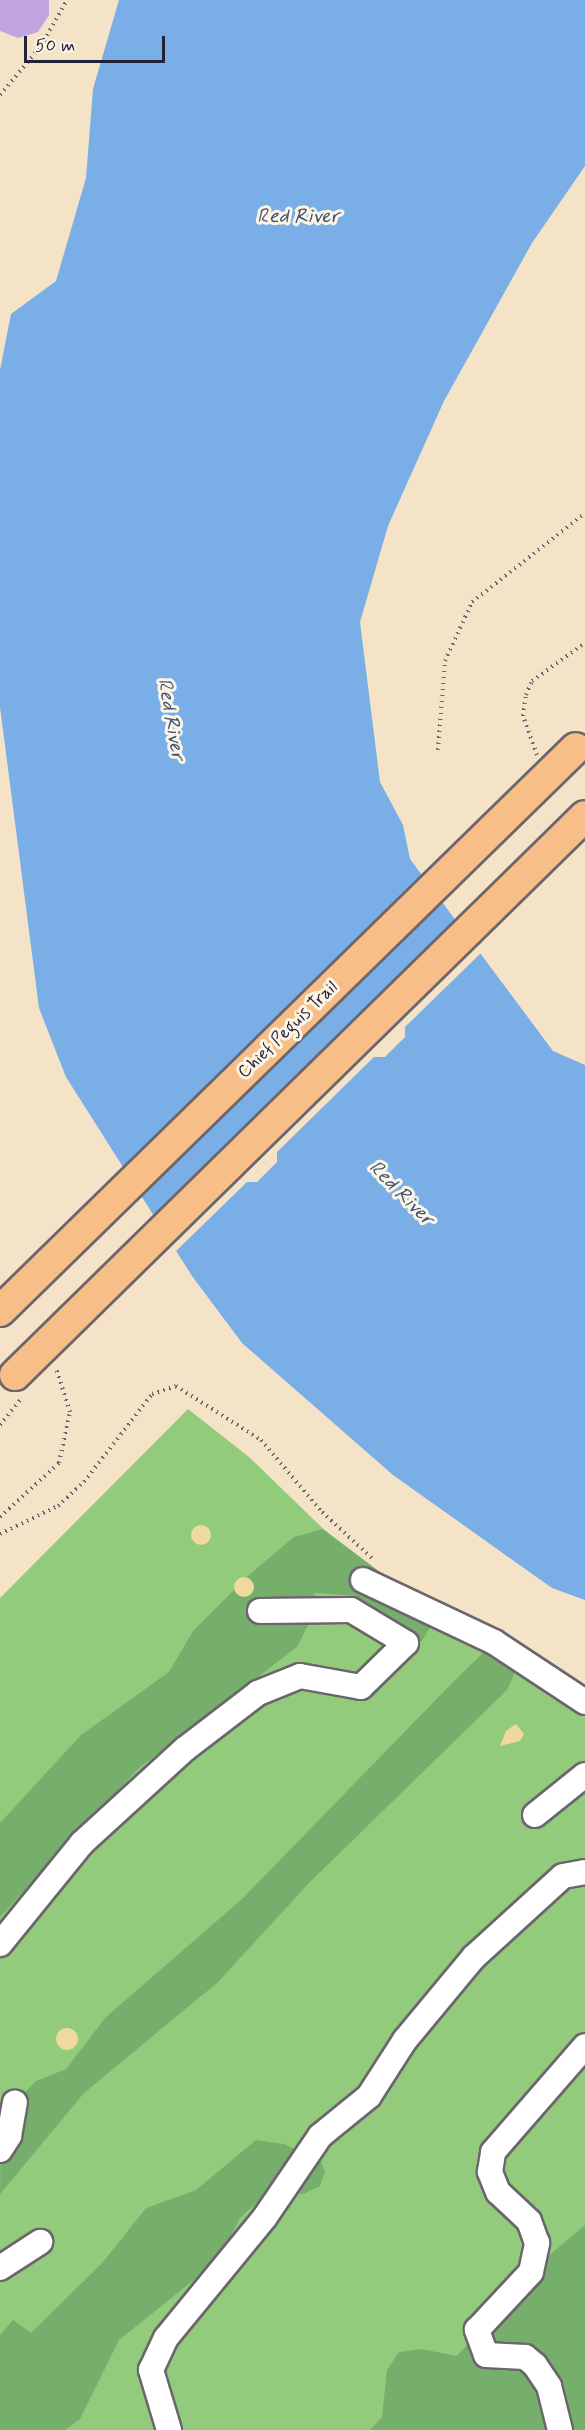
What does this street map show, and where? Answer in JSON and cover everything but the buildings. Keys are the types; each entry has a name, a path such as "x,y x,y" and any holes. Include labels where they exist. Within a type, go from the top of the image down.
{"main road":[{"name":"Chief Peguis Trail","path":"0,1311 576,748"},
{"path":"20,1385 585,816"}],"lane":[{"path":"371,1572 494,1641 585,1702"},
{"path":"0,1944 82,1843 185,1749 258,1693 300,1677 361,1687 406,1644 351,1610 260,1611"},
{"path":"535,1815 585,1775"},
{"path":"169,2430 151,2370 166,2338 265,2217 320,2136 369,2096 405,2040 474,1957 563,1876 585,1872"},
{"path":"560,2430 549,2386 535,2365 525,2358 486,2355 477,2330 531,2272 537,2242 529,2221 498,2192 490,2172 493,2152 585,2046"},
{"path":"0,2150 9,2136 15,2103"},
{"path":"0,2268 40,2242"}],"path":[{"path":"0,96 41,46 67,0"},
{"path":"438,750 445,661 472,602 585,513"},
{"path":"529,740 524,716 532,681 585,643"},
{"path":"0,1517 58,1463 70,1412 60,1375"},
{"path":"0,1425 20,1385"},
{"path":"0,1534 58,1506 84,1482 152,1394 176,1386 261,1440 371,1572"}],"green space":[{"path":"188,1409 249,1457 373,1577 585,1691 585,2430 0,2430 0,1598"},
{"path":"323,1529 421,1603 435,1620 421,1642 389,1647 360,1630 356,1596 315,1593 311,1619 297,1647 139,1768 0,1917 0,1823 81,1735 169,1672 193,1631 249,1575 294,1537"},
{"path":"496,1648 517,1668 507,1690 311,1881 217,1983 84,2093 0,2194 1,2117 36,2081 66,2069 105,2018 242,1899 456,1679 485,1651"},
{"path":"256,2140 284,2144 321,2161 325,2172 320,2186 303,2194 272,2189 240,2218 219,2260 119,2340 80,2419 65,2430 0,2430 0,2335 13,2320 31,2333 103,2262 146,2208 196,2190"},
{"path":"585,2225 585,2430 370,2430 382,2417 387,2370 399,2352 421,2349 457,2356 546,2258"}],"sand":[{"path":"201,1525 208,1528 211,1535 208,1542 201,1545 194,1542 191,1535 194,1528"},
{"path":"244,1577 251,1580 254,1587 251,1594 244,1597 237,1594 234,1587 237,1580"},
{"path":"516,1724 524,1734 520,1741 500,1746 506,1731"},
{"path":"63,2028 71,2028 78,2035 78,2043 71,2050 63,2050 56,2043 56,2035"}],"water":[{"name":"Red River","path":"119,0 585,0 585,166 532,243 444,401 388,526 360,622 380,782 403,825 410,859 553,1051 585,1065 585,1600 552,1588 393,1475 242,1343 192,1276 66,1077 39,1008 0,707 0,370 11,314 56,281 86,178 93,89"}],"pier":[{"path":"458,920 482,952 405,1027 405,1037 385,1057 374,1057 277,1152 277,1162 257,1182 247,1182 174,1253 153,1219"}]}
